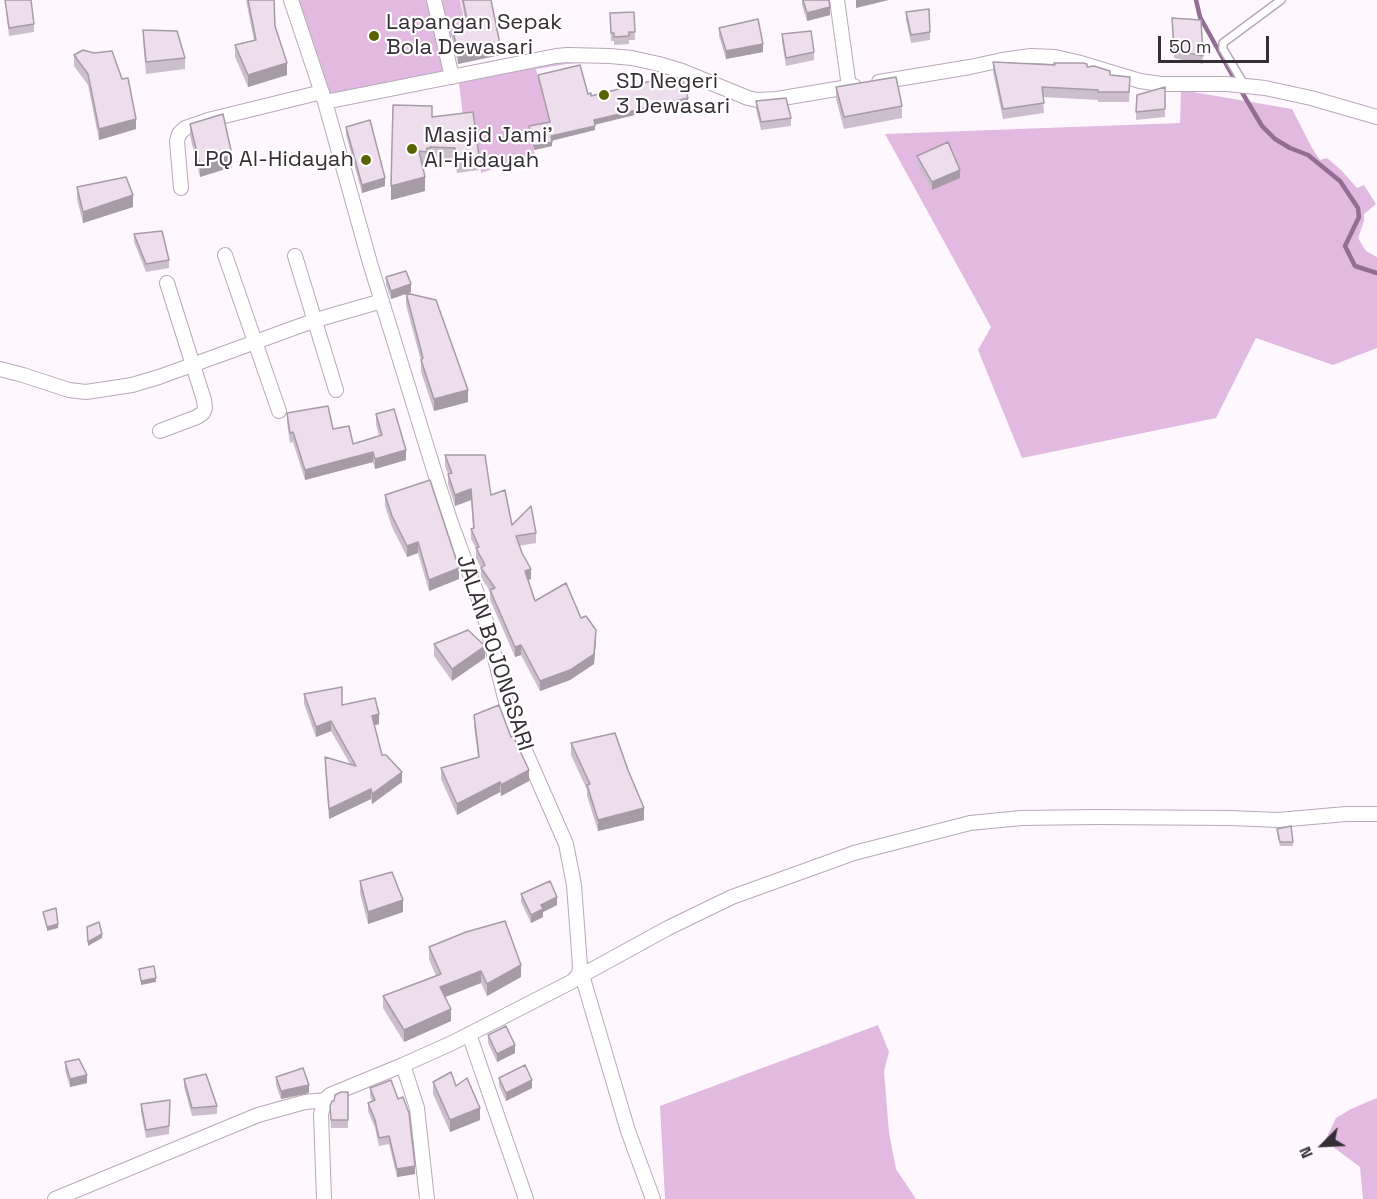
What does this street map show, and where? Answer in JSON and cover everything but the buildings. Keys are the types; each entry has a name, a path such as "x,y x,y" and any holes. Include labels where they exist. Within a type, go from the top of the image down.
{"street":[{"name":"JALAN BOJONGSARI","path":"291,0 323,97 382,301 451,523 483,609 509,714 566,844 574,885 580,974 628,1131 653,1199"},
{"path":"434,0 452,77"},
{"path":"837,0 849,87"},
{"path":"181,188 177,141 185,129 208,120 323,97 452,77 556,56 632,58 682,71 748,98 757,99 777,99 970,68 1002,60 1031,56 1055,57 1140,81 1161,84 1227,84 1265,88 1311,98 1377,117"},
{"path":"225,255 279,411"},
{"path":"295,256 336,390"},
{"path":"160,431 197,417 204,410 204,400 167,283"},
{"path":"0,369 69,390 86,392 132,385 159,378 316,320 382,301"},
{"path":"324,1199 321,1114 325,1100 330,1095 403,1065 469,1034 573,981 580,974 699,912 743,893 854,853 970,823 1016,819 1097,817 1278,820 1346,814 1377,814"},
{"path":"469,1034 526,1199"},
{"path":"403,1065 417,1108 427,1199"},
{"path":"55,1199 258,1115 305,1102 325,1100"}],"lane":[{"path":"1245,86 1223,49 1223,44 1281,0"}],"shaded area":[{"name":"Lapangan Sepak Bola Dewasari","path":"298,0 429,0 446,71 330,94"},
{"path":"442,0 460,0 467,34 450,37"},
{"path":"566,61 578,61 579,63 536,69 550,126 529,131 535,155 481,173 475,124 464,125 459,83"},
{"path":"1181,90 1292,109 1320,160 1327,158 1357,188 1364,185 1376,204 1364,214 1358,238 1366,251 1377,257 1377,348 1333,365 1256,338 1216,418 1022,458 978,350 991,327 885,134 1180,123"},
{"path":"878,1025 889,1052 884,1071 889,1133 896,1169 916,1199 665,1199 660,1106"},
{"path":"1377,1098 1377,1199 1363,1199 1360,1167 1325,1141 1336,1118"}],"waterway":[{"path":"1196,0 1200,17 1236,82"},
{"path":"1240,89 1262,126 1275,139 1308,155 1340,181 1358,208 1359,217 1345,246 1355,266 1377,273"}],"place":[{"name":"Lapangan Sepak Bola Dewasari","path":"374,36"},
{"name":"SD Negeri 3 Dewasari","path":"604,95"},
{"name":"Masjid Jami' Al-Hidayah","path":"412,149"},
{"name":"LPQ Al-Hidayah","path":"366,160"}]}
